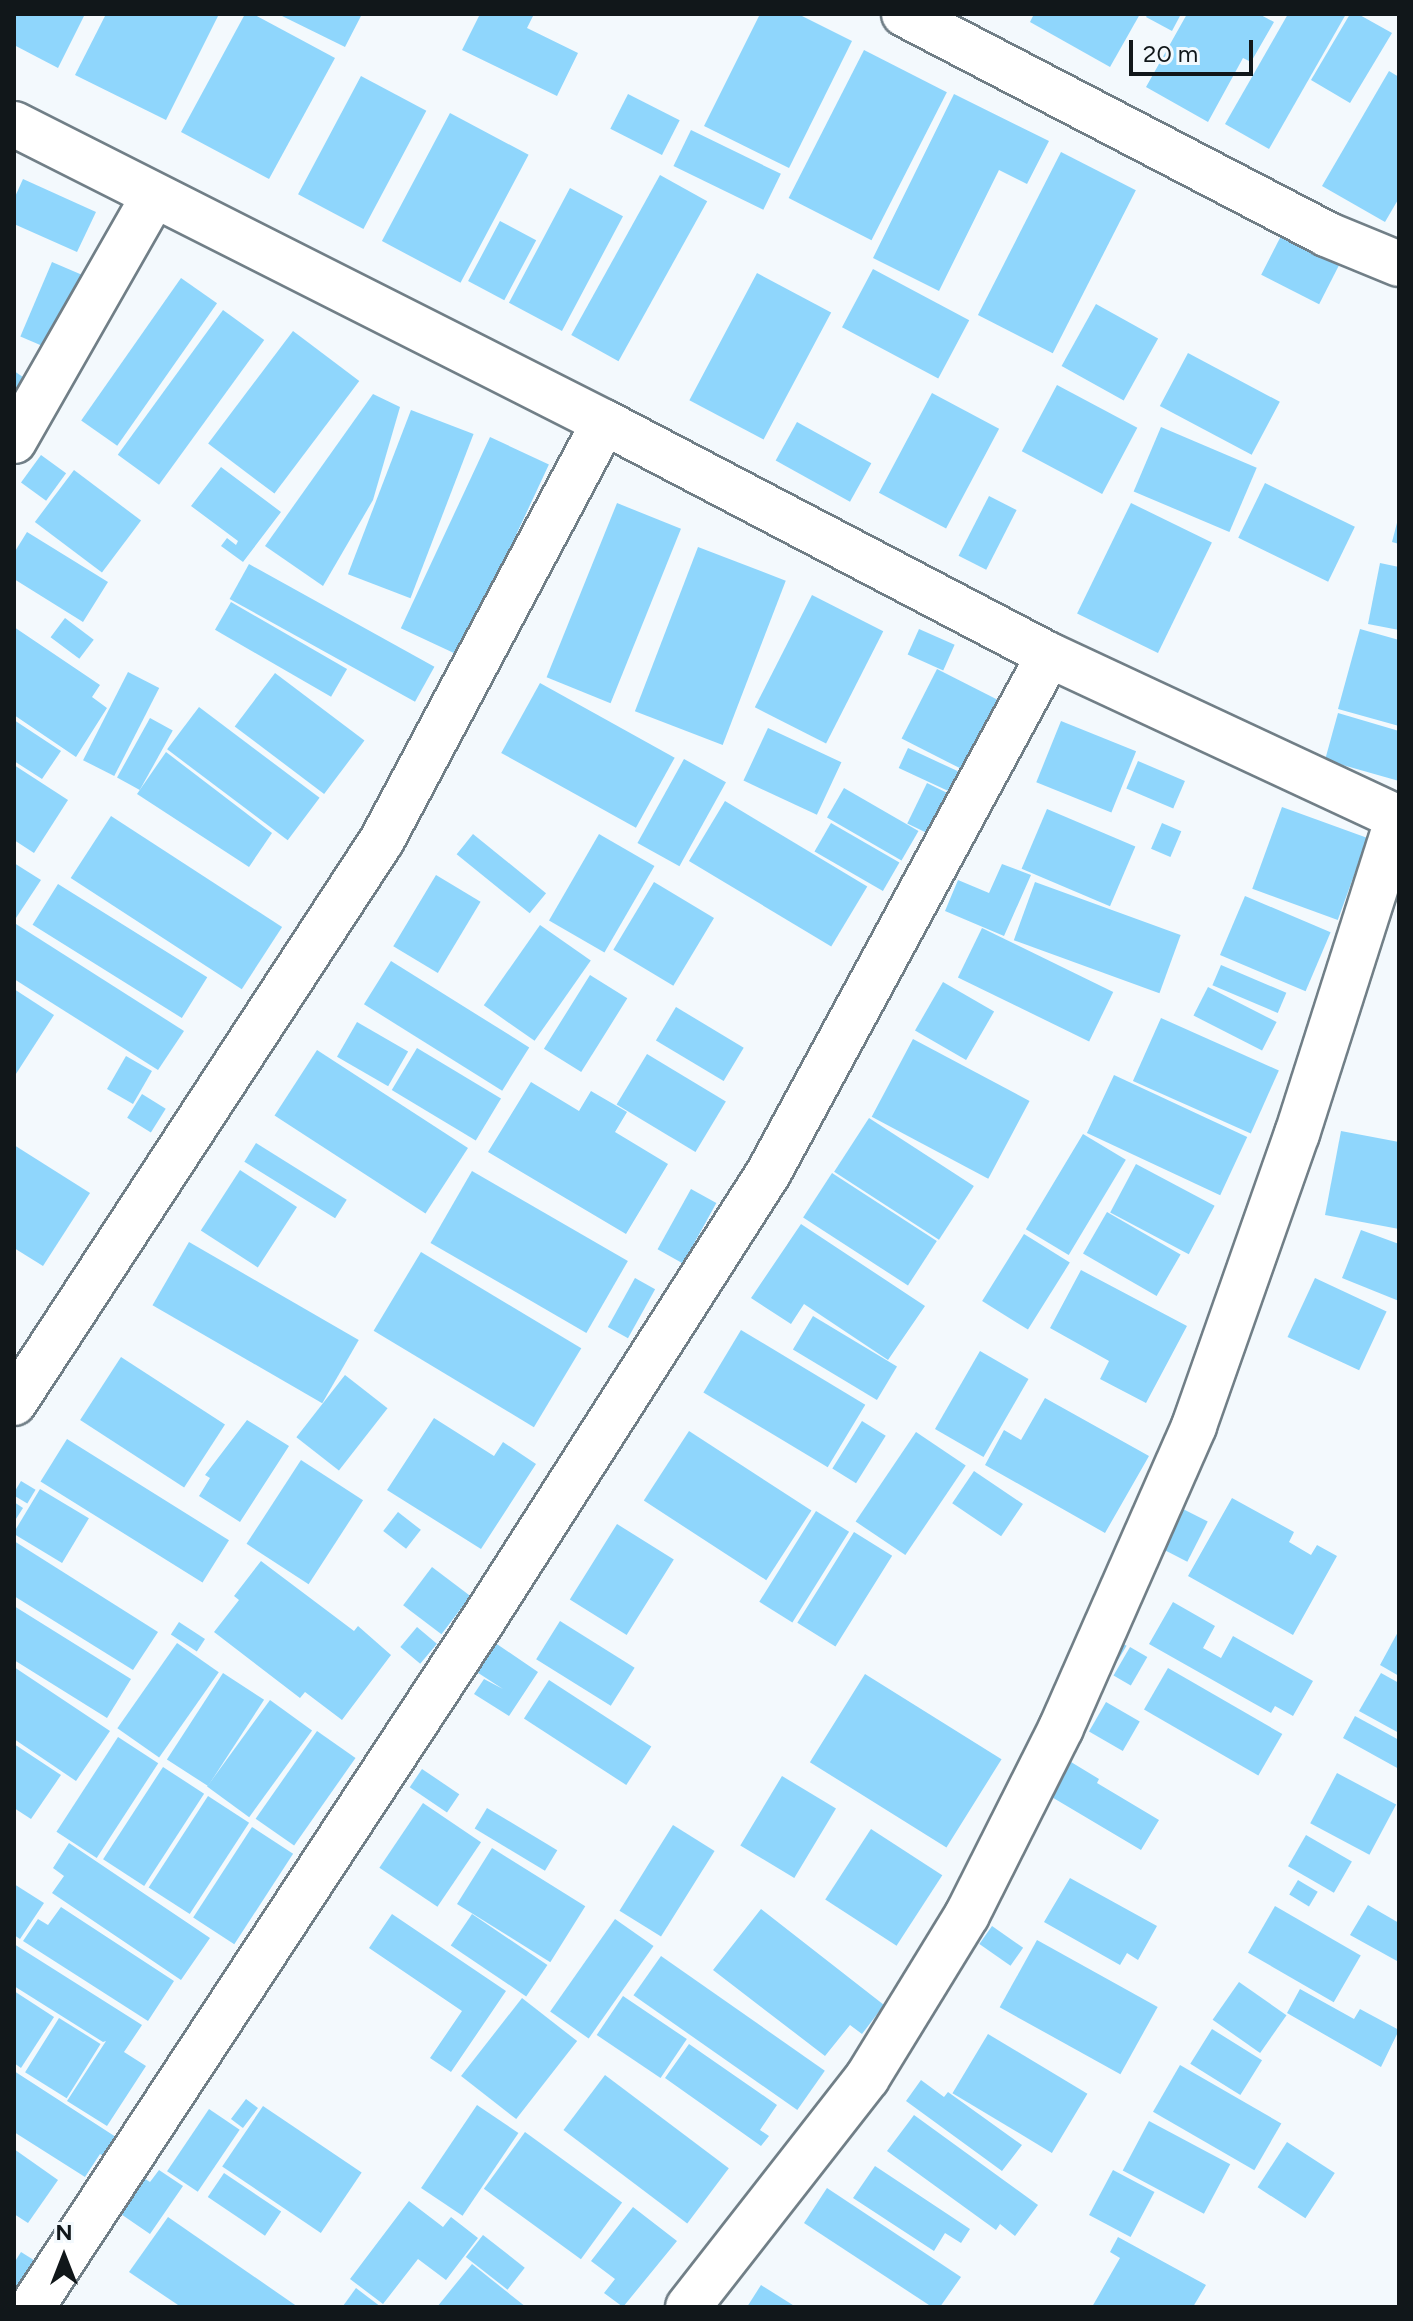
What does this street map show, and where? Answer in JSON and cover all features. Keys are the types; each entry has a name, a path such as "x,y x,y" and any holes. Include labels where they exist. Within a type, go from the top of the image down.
{"street":[{"path":"904,14 1326,234 1399,264"},
{"path":"14,124 153,197 604,422 1049,655 1398,818 1297,1134 1194,1426 1061,1728 967,1915 867,2078 688,2307"},
{"path":"14,441 153,197"},
{"path":"14,1403 382,840 604,422"},
{"path":"32,2307 485,1617 769,1172 1049,655"}],"building":[{"path":"14,14 85,14 58,68 14,45"},
{"path":"106,14 219,14 166,120 75,75"},
{"path":"245,14 253,14 335,58 269,179 181,132"},
{"path":"278,14 362,14 345,47"},
{"path":"480,14 534,14 527,28 578,53 557,96 462,50"},
{"path":"760,14 798,14 852,41 789,168 704,126"},
{"path":"1034,14 1140,14 1110,67 1030,22"},
{"path":"1148,14 1181,14 1172,31 1146,17"},
{"path":"1187,14 1259,14 1274,22 1251,62 1243,58 1208,122 1146,87"},
{"path":"1288,14 1346,14 1269,149 1225,124"},
{"path":"1350,14 1358,14 1392,33 1350,103 1311,80"},
{"path":"864,50 947,92 872,240 789,198"},
{"path":"1389,71 1399,77 1399,198 1385,222 1322,186"},
{"path":"361,76 426,111 363,229 298,194"},
{"path":"628,94 680,120 662,155 610,129"},
{"path":"954,94 1049,141 1027,184 999,170 939,291 873,258"},
{"path":"450,113 529,155 461,283 382,241"},
{"path":"691,130 781,174 763,210 673,166"},
{"path":"1061,152 1136,190 1053,353 978,315"},
{"path":"660,175 707,201 619,361 571,335"},
{"path":"23,179 96,212 77,252 14,224 14,199"},
{"path":"570,188 623,216 562,331 509,303"},
{"path":"500,221 536,240 504,300 468,281"},
{"path":"1283,232 1341,262 1319,304 1261,275"},
{"path":"52,262 82,275 51,349 20,337"},
{"path":"873,269 969,320 938,378 842,327"},
{"path":"757,273 831,312 764,440 689,400"},
{"path":"181,278 217,303 117,446 81,421"},
{"path":"1096,304 1158,338 1124,401 1062,366"},
{"path":"223,310 264,340 159,485 118,455"},
{"path":"293,331 359,381 274,494 208,444"},
{"path":"1188,353 1280,402 1252,455 1160,406"},
{"path":"14,371 23,377 14,391"},
{"path":"1057,385 1137,428 1102,494 1022,451"},
{"path":"932,393 999,429 946,528 879,493"},
{"path":"373,394 400,407 373,500 323,586 265,546"},
{"path":"411,410 474,434 410,598 348,574"},
{"path":"797,422 871,463 850,502 776,460"},
{"path":"1161,427 1257,468 1229,532 1134,491"},
{"path":"490,437 549,464 460,656 401,628"},
{"path":"41,455 66,473 46,501 21,483"},
{"path":"221,467 281,512 243,562 221,546 227,538 236,545 238,541 191,506"},
{"path":"74,470 141,521 102,572 35,522"},
{"path":"1265,483 1355,527 1328,582 1238,538"},
{"path":"989,496 1017,510 986,570 959,556"},
{"path":"617,503 681,529 611,703 547,677"},
{"path":"1131,503 1212,542 1158,653 1077,614"},
{"path":"1399,520 1399,544 1392,542"},
{"path":"27,532 108,582 83,622 14,579 14,553"},
{"path":"698,547 786,581 723,745 635,711"},
{"path":"1380,563 1399,567 1399,630 1368,624"},
{"path":"249,564 434,667 415,702 230,599"},
{"path":"812,595 883,631 826,744 755,707"},
{"path":"231,602 347,669 331,697 215,630"},
{"path":"65,618 94,640 79,659 51,637"},
{"path":"14,627 100,685 92,697 107,708 76,757 14,715"},
{"path":"919,629 955,645 943,670 908,655"},
{"path":"1360,629 1399,640 1399,726 1338,709"},
{"path":"937,669 998,700 962,769 902,738"},
{"path":"128,672 159,688 114,776 83,760"},
{"path":"275,673 364,740 324,794 235,727"},
{"path":"540,683 675,758 636,828 501,753"},
{"path":"199,707 320,798 288,840 167,749"},
{"path":"1338,713 1399,731 1399,781 1325,760"},
{"path":"150,718 173,731 140,790 117,777"},
{"path":"14,720 61,751 42,779 14,761"},
{"path":"1061,721 1136,751 1111,813 1036,782"},
{"path":"768,728 841,762 817,815 743,781"},
{"path":"908,748 965,775 956,795 899,768"},
{"path":"166,752 272,833 249,867 137,794"},
{"path":"684,759 726,782 679,866 637,843"},
{"path":"1138,761 1185,781 1173,809 1126,789"},
{"path":"14,765 68,800 34,853 14,840"},
{"path":"927,783 954,796 934,837 907,823"},
{"path":"844,788 918,831 901,860 827,817"},
{"path":"725,801 867,886 831,946 689,861"},
{"path":"1282,807 1368,838 1338,920 1252,889"},
{"path":"1047,809 1135,847 1110,906 1022,869"},
{"path":"111,816 282,927 242,989 71,878"},
{"path":"831,823 899,862 883,891 814,852"},
{"path":"1162,823 1181,831 1170,857 1151,849"},
{"path":"473,834 546,893 530,913 457,854"},
{"path":"599,834 654,866 604,953 549,921"},
{"path":"14,863 41,880 14,921"},
{"path":"1002,864 1031,875 1004,936 945,911 958,880 989,893"},
{"path":"436,875 481,902 438,973 393,946"},
{"path":"654,882 714,918 673,986 613,950"},
{"path":"1035,882 1181,935 1159,993 1014,940"},
{"path":"58,884 207,977 182,1018 33,925"},
{"path":"1245,896 1331,932 1306,991 1220,955"},
{"path":"16,924 184,1031 158,1070 14,979"},
{"path":"540,925 591,961 535,1041 484,1005"},
{"path":"982,928 1113,992 1089,1041 958,977"},
{"path":"391,961 529,1047 502,1091 364,1004"},
{"path":"1221,965 1286,993 1278,1013 1212,985"},
{"path":"590,975 627,998 581,1072 544,1049"},
{"path":"943,982 994,1012 966,1060 915,1030"},
{"path":"1208,987 1277,1022 1262,1050 1193,1016"},
{"path":"14,989 54,1015 14,1077"},
{"path":"676,1007 744,1048 724,1081 656,1040"},
{"path":"1161,1018 1279,1070 1251,1134 1133,1081"},
{"path":"357,1022 408,1052 388,1086 337,1057"},
{"path":"913,1039 1030,1101 988,1179 872,1117"},
{"path":"417,1048 501,1098 476,1140 392,1090"},
{"path":"317,1050 468,1148 425,1213 275,1115"},
{"path":"647,1054 726,1101 695,1152 617,1105"},
{"path":"126,1056 152,1071 133,1104 107,1089"},
{"path":"1114,1075 1247,1137 1220,1195 1087,1133"},
{"path":"531,1082 579,1111 591,1091 627,1112 615,1132 668,1164 626,1234 488,1152"},
{"path":"142,1094 166,1109 151,1133 127,1118"},
{"path":"869,1118 974,1186 939,1240 834,1172"},
{"path":"1341,1131 1399,1142 1399,1229 1325,1215"},
{"path":"1083,1134 1126,1160 1069,1255 1026,1229"},
{"path":"256,1143 347,1200 335,1218 244,1162"},
{"path":"14,1145 90,1193 43,1266 14,1248"},
{"path":"1136,1164 1215,1206 1189,1254 1110,1213"},
{"path":"240,1170 297,1207 258,1267 201,1230"},
{"path":"472,1171 628,1261 586,1333 430,1243"},
{"path":"832,1173 937,1241 908,1286 803,1217"},
{"path":"691,1189 716,1203 683,1263 658,1249"},
{"path":"1107,1212 1181,1254 1157,1296 1083,1254"},
{"path":"801,1224 925,1306 888,1360 804,1304 791,1324 751,1298"},
{"path":"1361,1230 1399,1244 1399,1301 1342,1278"},
{"path":"1024,1234 1070,1263 1028,1330 982,1301"},
{"path":"189,1242 359,1340 322,1403 152,1305"},
{"path":"421,1252 581,1348 534,1427 374,1331"},
{"path":"1081,1270 1187,1326 1146,1403 1100,1379 1109,1361 1050,1328"},
{"path":"635,1278 655,1289 628,1338 608,1327"},
{"path":"1315,1278 1387,1311 1359,1370 1288,1337"},
{"path":"813,1316 897,1366 877,1400 793,1349"},
{"path":"741,1330 865,1405 828,1467 703,1393"},
{"path":"980,1351 1028,1379 983,1457 935,1429"},
{"path":"121,1357 225,1425 184,1487 80,1420"},
{"path":"345,1375 388,1408 339,1470 296,1437"},
{"path":"1045,1398 1149,1456 1105,1533 985,1465 1004,1430 1021,1440"},
{"path":"434,1418 494,1456 503,1442 536,1464 481,1549 387,1490"},
{"path":"247,1420 289,1446 240,1522 199,1496 210,1478 205,1475"},
{"path":"862,1421 886,1436 856,1483 832,1468"},
{"path":"689,1431 811,1511 766,1580 644,1501"},
{"path":"916,1432 966,1466 905,1555 856,1522"},
{"path":"67,1439 229,1540 202,1583 41,1481"},
{"path":"301,1460 363,1500 309,1584 247,1544"},
{"path":"974,1471 1023,1504 1001,1536 952,1503"},
{"path":"21,1481 36,1490 27,1503 14,1495"},
{"path":"40,1489 89,1518 62,1563 14,1534"},
{"path":"1232,1498 1294,1532 1289,1542 1311,1555 1317,1545 1337,1556 1293,1635 1188,1576"},
{"path":"14,1502 23,1508 14,1522"},
{"path":"1181,1508 1208,1522 1187,1562 1161,1548"},
{"path":"816,1511 849,1532 792,1622 759,1602"},
{"path":"398,1512 421,1530 406,1549 383,1531"},
{"path":"617,1524 674,1560 627,1635 570,1599"},
{"path":"854,1532 892,1556 835,1647 797,1623"},
{"path":"14,1541 158,1632 133,1670 14,1596"},
{"path":"261,1561 354,1631 358,1626 391,1655 342,1720 305,1692 300,1698 214,1632 239,1600 234,1596"},
{"path":"432,1567 470,1596 441,1634 403,1605"},
{"path":"1173,1602 1215,1626 1203,1648 1221,1658 1233,1636 1313,1681 1293,1716 1275,1706 1271,1713 1149,1644"},
{"path":"14,1606 131,1679 107,1718 14,1660"},
{"path":"560,1621 635,1668 611,1706 536,1659"},
{"path":"179,1622 205,1639 197,1651 171,1635"},
{"path":"417,1627 437,1644 420,1664 400,1647"},
{"path":"1399,1630 1399,1676 1380,1665"},
{"path":"1112,1637 1127,1646 1110,1674 1095,1665"},
{"path":"488,1638 538,1672 509,1716 474,1694 484,1679 503,1689 469,1667"},
{"path":"177,1643 219,1672 159,1757 117,1728"},
{"path":"1130,1647 1147,1657 1131,1686 1114,1676"},
{"path":"14,1667 110,1731 76,1781 14,1739"},
{"path":"1168,1668 1282,1734 1258,1776 1144,1710"},
{"path":"223,1673 264,1700 208,1786 167,1759"},
{"path":"1381,1673 1399,1683 1399,1733 1359,1711"},
{"path":"865,1674 1002,1759 946,1848 810,1762"},
{"path":"549,1680 651,1746 626,1785 524,1719"},
{"path":"270,1700 312,1731 249,1817 207,1787"},
{"path":"1106,1702 1140,1721 1123,1751 1089,1731"},
{"path":"1355,1716 1399,1740 1399,1769 1343,1738"},
{"path":"317,1731 356,1758 294,1846 256,1819"},
{"path":"118,1737 158,1763 97,1858 56,1832"},
{"path":"14,1744 61,1775 31,1819 14,1808"},
{"path":"1071,1762 1099,1779 1097,1783 1159,1820 1141,1850 1050,1796"},
{"path":"163,1767 204,1794 144,1886 103,1859"},
{"path":"422,1769 459,1794 447,1812 410,1787"},
{"path":"1337,1773 1396,1804 1369,1855 1310,1823"},
{"path":"782,1776 836,1808 794,1878 740,1845"},
{"path":"208,1796 249,1823 190,1914 149,1887"},
{"path":"423,1803 481,1842 437,1907 379,1868"},
{"path":"487,1808 557,1850 545,1871 475,1829"},
{"path":"673,1825 715,1851 661,1937 619,1911"},
{"path":"252,1827 293,1854 234,1944 193,1918"},
{"path":"871,1829 942,1875 897,1946 825,1899"},
{"path":"1306,1835 1352,1862 1334,1893 1288,1866"},
{"path":"69,1843 210,1938 181,1980 52,1893 64,1876 53,1868"},
{"path":"492,1848 585,1906 550,1962 457,1904"},
{"path":"1070,1878 1157,1926 1138,1960 1127,1953 1120,1965 1044,1922"},
{"path":"1298,1880 1318,1892 1309,1906 1289,1895"},
{"path":"14,1884 44,1903 20,1939 14,1935"},
{"path":"1368,1905 1399,1923 1397,1961 1350,1935"},
{"path":"1275,1906 1361,1956 1334,2002 1248,1953"},
{"path":"61,1907 174,1981 148,2021 23,1941 38,1919 48,1925"},
{"path":"761,1909 884,2005 862,2034 850,2025 825,2056 713,1970"},
{"path":"392,1914 506,1991 451,2072 430,2058 462,2011 369,1948"},
{"path":"472,1914 547,1965 526,1996 451,1946"},
{"path":"615,1919 654,1946 589,2039 550,2012"},
{"path":"992,1926 1023,1948 1011,1966 979,1944"},
{"path":"1037,1940 1158,2007 1120,2074 1000,2007"},
{"path":"14,1944 142,2025 124,2052 146,2066 107,2126 67,2101 106,2041 14,1986"},
{"path":"661,1956 825,2071 797,2110 633,1995"},
{"path":"1239,1982 1287,2015 1260,2053 1213,2020"},
{"path":"1300,1989 1354,2019 1360,2009 1399,2030 1381,2067 1287,2013"},
{"path":"14,1991 54,2017 21,2068 14,2063"},
{"path":"623,1996 687,2039 661,2078 597,2035"},
{"path":"522,1998 577,2041 516,2119 461,2076"},
{"path":"59,2018 101,2044 67,2098 25,2072"},
{"path":"1212,2029 1262,2060 1240,2095 1190,2064"},
{"path":"988,2034 1087,2094 1052,2153 952,2093"},
{"path":"689,2044 777,2105 760,2130 769,2136 761,2146 665,2078"},
{"path":"1180,2065 1281,2124 1254,2170 1153,2112"},
{"path":"14,2071 119,2139 107,2158 100,2154 85,2177 14,2132"},
{"path":"605,2075 729,2168 687,2223 563,2130"},
{"path":"921,2080 944,2097 948,2092 1022,2145 1002,2171 906,2101"},
{"path":"246,2099 258,2108 243,2128 231,2119"},
{"path":"477,2105 518,2133 463,2216 421,2188"},
{"path":"263,2106 362,2173 321,2233 222,2167"},
{"path":"209,2109 240,2130 198,2192 167,2171"},
{"path":"914,2115 1038,2205 1015,2236 1000,2224 996,2230 887,2151"},
{"path":"1149,2121 1230,2164 1204,2214 1123,2170"},
{"path":"525,2132 622,2203 581,2259 484,2189"},
{"path":"1287,2142 1335,2173 1305,2218 1258,2187"},
{"path":"14,2149 58,2180 28,2223 14,2214"},
{"path":"875,2166 970,2229 961,2243 945,2233 934,2251 853,2198"},
{"path":"159,2170 183,2186 150,2234 115,2210 139,2175 150,2182"},
{"path":"1113,2170 1154,2192 1131,2237 1089,2215"},
{"path":"224,2173 281,2212 265,2236 208,2197"},
{"path":"827,2188 961,2277 940,2307 932,2307 804,2223"},
{"path":"409,2201 443,2227 451,2217 478,2238 446,2280 418,2259 383,2304 350,2279"},
{"path":"633,2207 677,2241 623,2307 604,2293 615,2279 591,2261"},
{"path":"168,2217 298,2307 181,2307 129,2272"},
{"path":"483,2235 525,2268 508,2290 466,2257"},
{"path":"1118,2237 1206,2285 1193,2307 1092,2307 1120,2258 1110,2252"},
{"path":"21,2252 45,2267 14,2307 14,2263"},
{"path":"472,2264 526,2307 437,2307"},
{"path":"761,2285 796,2307 747,2307"},
{"path":"356,2288 381,2307 343,2306"}]}
